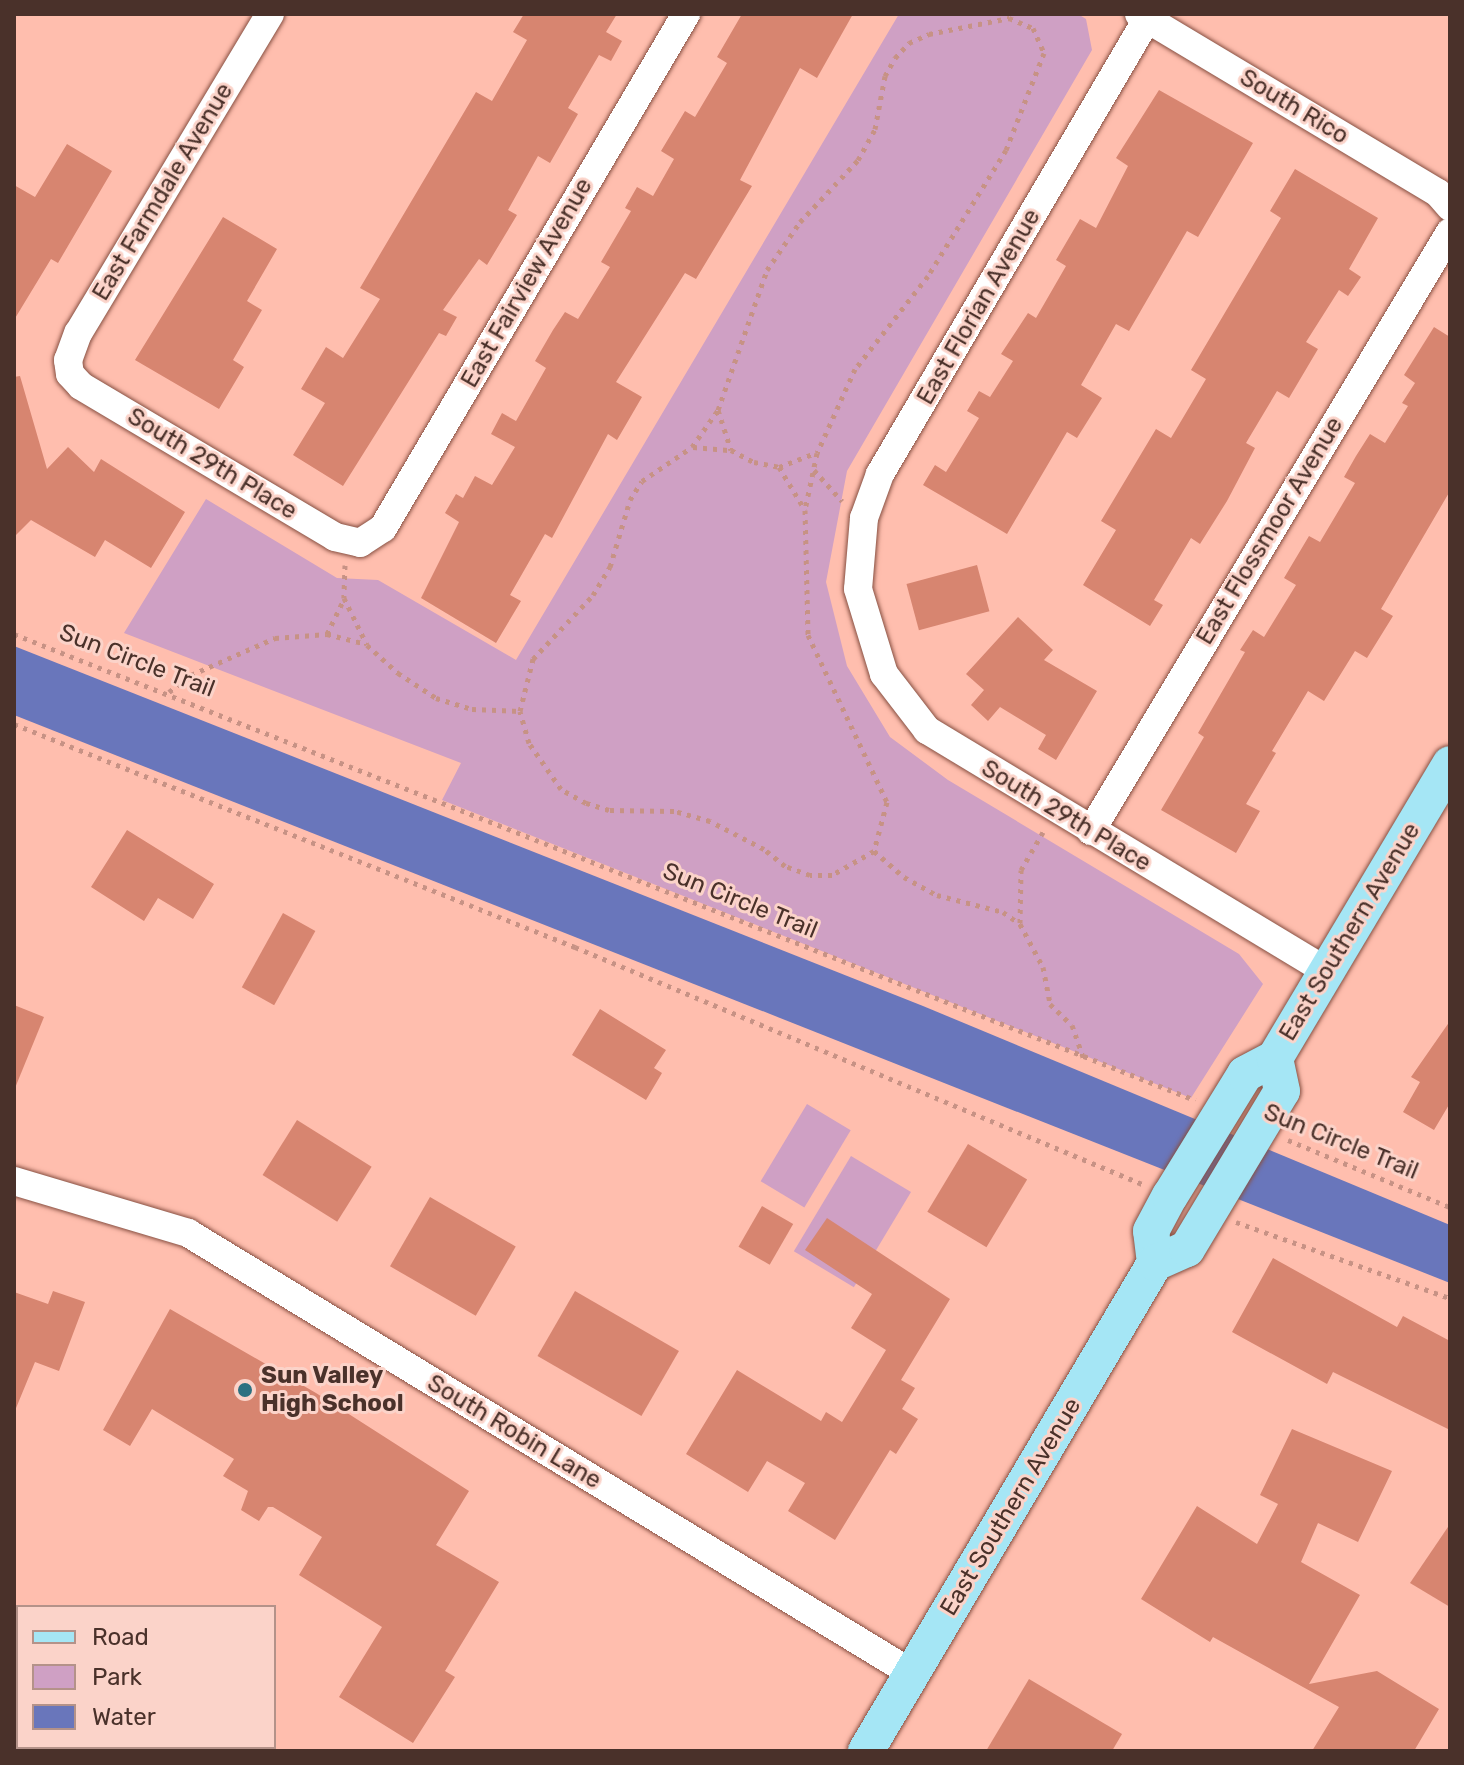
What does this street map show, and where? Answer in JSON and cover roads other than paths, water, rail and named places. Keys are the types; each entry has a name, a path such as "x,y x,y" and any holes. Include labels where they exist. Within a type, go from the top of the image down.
{"main road":[{"name":"East Southern Avenue","path":"1155,1263 1151,1231 1174,1190 1245,1074 1275,1058 1450,764"},
{"name":"East Southern Avenue","path":"866,1751 1155,1263 1187,1249 1282,1091 1275,1058"}],"street":[{"name":"East Farmdale Avenue","path":"70,374 68,360 78,333 270,14"},
{"name":"East Fairview Avenue","path":"353,543 383,528 686,14"},
{"name":"South Rico","path":"1143,17 1449,205"},
{"name":"East Florian Avenue","path":"863,609 856,567 864,518 880,474 1143,17"},
{"name":"East Flossmoor Avenue","path":"1091,831 1450,232"},
{"name":"South 29th Place","path":"70,374 81,386 353,543"},
{"name":"South 29th Place","path":"863,609 884,674 909,712 944,743 1327,971"},
{"name":"South Robin Lane","path":"14,1181 188,1233 913,1674"}],"water":[{"path":"14,646 923,1006 1450,1225 1450,1283 14,715"}],"place":[{"name":"Sun Valley High School","path":"245,1390"}]}
